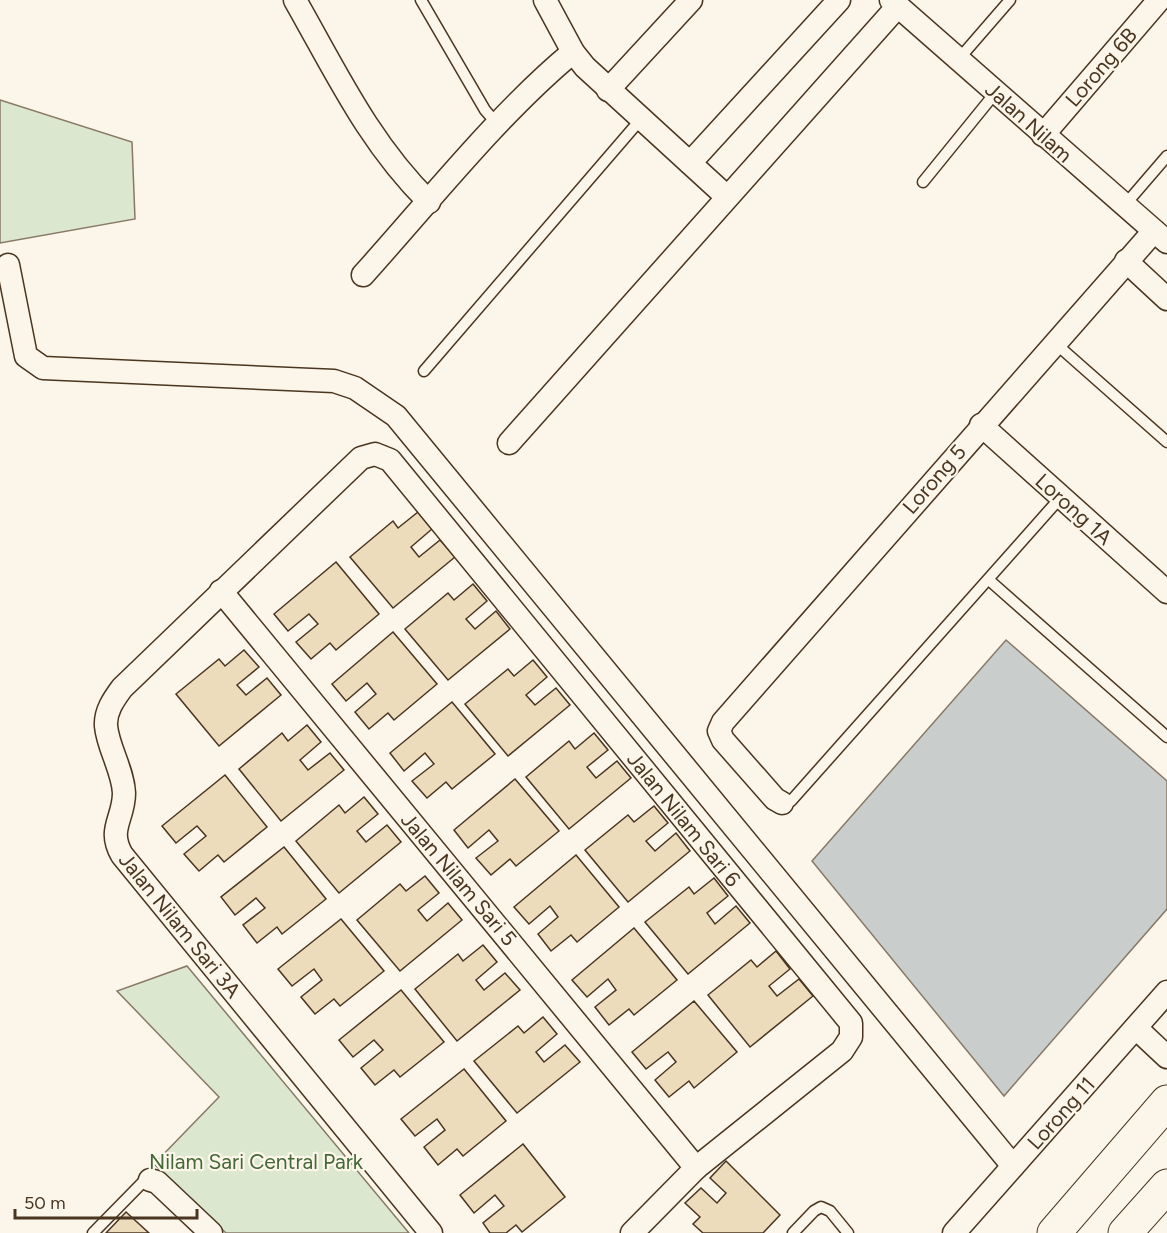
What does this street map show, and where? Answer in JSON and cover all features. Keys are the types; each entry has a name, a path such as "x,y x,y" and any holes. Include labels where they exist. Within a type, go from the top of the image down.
{"highway":[{"path":"1054,1233 1167,1102"},
{"path":"1125,1233 1167,1186"}],"street":[{"path":"294,0 374,140 402,175 429,202"},
{"path":"545,0 573,52 608,90 727,197"},
{"name":"Lorong 6B","path":"1043,135 1159,0"},
{"path":"690,163 834,2"},
{"path":"509,443 727,197 894,3"},
{"name":"Jalan Nilam","path":"894,3 1160,237"},
{"path":"608,90 682,4"},
{"path":"363,275 498,125 552,69 573,52"},
{"name":"Lorong 5","path":"782,803 723,740 719,730 723,722 1126,261 1160,237"},
{"path":"1126,261 1167,298"},
{"path":"8,265 26,356 43,368 334,381 355,388 396,416 1013,1166"},
{"name":"Lorong 1A","path":"981,425 1167,592"},
{"name":"Jalan Nilam Sari 3A","path":"375,454 361,459 122,688 110,706 106,725 124,794 115,828 115,843 122,855 431,1233"},
{"name":"Jalan Nilam Sari 6","path":"375,454 390,460 850,1023 851,1037 842,1051 696,1168 632,1233"},
{"name":"Jalan Nilam Sari 5","path":"221,591 696,1168"},
{"name":"Lorong 11","path":"954,1233 1165,998"},
{"path":"1136,1028 1167,1057"},
{"path":"150,1180 157,1182 211,1233"}],"lane":[{"path":"421,0 485,110 498,125"},
{"path":"958,60 1010,0"},
{"path":"923,182 996,92"},
{"path":"424,371 641,119"},
{"path":"1124,206 1167,156"},
{"path":"1054,342 1167,442"},
{"path":"782,803 791,801 1061,497"},
{"path":"989,580 1167,737"},
{"path":"93,1233 143,1182 150,1180"},
{"path":"793,1233 814,1211 821,1207 830,1211 848,1233"}],"green space":[{"path":"0,100 132,142 135,219 0,243"},
{"name":"Nilam Sari Central Park","path":"187,966 409,1233 226,1233 154,1164 219,1097 117,991"}],"shaded area":[{"path":"1006,640 1167,781 1167,909 1004,1096 812,861"}],"building":[{"path":"418,512 432,529 411,547 419,557 440,540 455,557 393,608 350,557 393,521 398,528"},
{"path":"336,562 379,614 336,650 330,643 311,659 296,642 318,624 309,614 288,631 274,614"},
{"path":"473,584 487,601 466,619 475,629 496,611 510,629 448,680 405,629 448,593 454,600"},
{"path":"393,632 437,684 394,720 388,713 369,729 355,712 376,694 367,683 346,701 332,684"},
{"path":"244,650 259,667 237,685 246,695 267,678 281,695 219,746 176,694 219,659 225,666"},
{"path":"533,660 547,677 526,695 535,705 556,688 570,705 508,756 465,704 508,669 514,676"},
{"path":"452,702 495,754 452,789 446,782 427,798 412,781 434,764 425,753 404,771 390,753"},
{"path":"307,725 321,742 300,760 308,770 330,753 344,770 281,821 239,769 282,733 288,741"},
{"path":"594,733 608,750 587,767 596,778 617,761 631,778 569,829 526,777 569,741 575,749"},
{"path":"225,775 267,827 224,862 218,855 199,871 184,854 206,836 197,826 176,843 162,826"},
{"path":"515,779 559,831 516,866 510,859 491,875 476,858 498,841 489,830 468,848 454,830"},
{"path":"364,797 378,814 357,831 366,842 387,825 401,842 339,893 296,841 339,805 345,813"},
{"path":"654,806 668,823 646,841 655,851 676,833 690,851 628,902 585,850 628,815 634,822"},
{"path":"284,847 326,899 282,934 277,927 257,943 243,925 265,908 256,898 235,915 221,897"},
{"path":"576,855 619,907 577,942 571,935 551,951 538,934 558,917 550,906 529,924 514,907"},
{"path":"425,876 439,893 418,910 427,921 448,903 462,920 400,971 357,920 400,884 406,891"},
{"path":"714,878 728,896 707,913 715,924 736,906 750,923 688,974 645,922 689,887 694,894"},
{"path":"341,919 384,971 340,1006 334,999 315,1014 301,997 322,980 314,969 292,986 278,969"},
{"path":"634,928 677,980 634,1015 629,1009 609,1025 595,1007 616,990 608,979 587,997 572,980"},
{"path":"483,945 497,962 476,980 484,990 505,973 520,990 457,1041 415,989 458,954 463,961"},
{"path":"776,951 790,969 769,986 777,996 799,979 813,996 750,1047 708,995 751,960 757,967"},
{"path":"401,990 444,1042 400,1077 394,1070 375,1085 361,1068 383,1050 374,1040 353,1057 339,1040"},
{"path":"694,1001 737,1052 694,1088 689,1081 669,1097 655,1080 676,1062 668,1052 646,1069 632,1052"},
{"path":"543,1017 557,1034 536,1052 544,1062 565,1045 580,1062 517,1113 474,1061 518,1026 524,1033"},
{"path":"464,1069 506,1121 463,1156 457,1149 438,1165 424,1147 445,1130 437,1119 415,1136 401,1119"},
{"path":"523,1144 565,1197 522,1232 516,1225 506,1233 490,1233 483,1223 504,1206 495,1195 474,1213 460,1195"},
{"path":"726,1161 780,1215 763,1233 703,1233 693,1224 700,1217 685,1203 701,1188 717,1203 726,1193 710,1178"},
{"path":"126,1212 149,1233 106,1233"}]}
